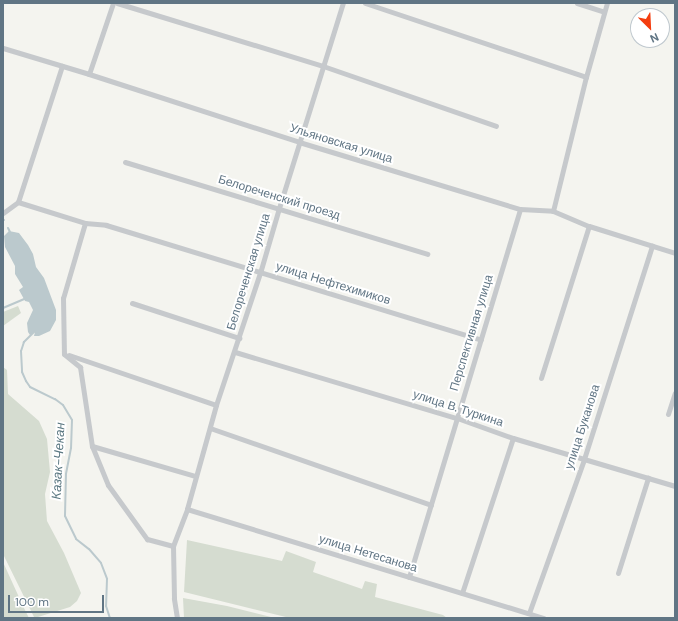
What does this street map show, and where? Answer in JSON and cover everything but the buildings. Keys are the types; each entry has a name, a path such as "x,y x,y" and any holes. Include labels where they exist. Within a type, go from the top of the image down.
{"street":[{"path":"89,74 114,3"},
{"path":"117,3 323,66 496,126"},
{"name":"Белореченская улица","path":"173,546 187,509 216,405 235,352 260,273 299,142 343,3"},
{"path":"365,3 586,77"},
{"path":"578,3 604,12"},
{"path":"553,212 586,77 607,3"},
{"name":"Ульяновская улица","path":"3,48 89,74 299,142 520,209 553,212 589,226 675,253"},
{"path":"3,213 18,202 62,66"},
{"name":"Белореченский проезд","path":"125,162 427,254"},
{"name":"улица Нефтехимиков","path":"18,202 85,223 106,225 481,340"},
{"name":"Перспективная улица","path":"409,577 520,209"},
{"path":"85,223 63,298 64,354 80,367 92,446 108,485 147,539 173,546 174,598 177,618"},
{"path":"542,378 589,226"},
{"name":"улица Буканова","path":"529,613 584,459 652,246"},
{"path":"132,303 239,338"},
{"name":"улица В. Туркина","path":"235,352 457,418 513,438 675,486"},
{"path":"64,354 216,405"},
{"path":"668,414 675,393"},
{"path":"210,428 431,505"},
{"path":"462,593 513,438"},
{"path":"92,446 195,476"},
{"path":"618,573 648,478"},
{"name":"улица Нетесанова","path":"187,509 544,618"}],"shaded area":[{"path":"9,231 19,233 28,245 33,254 36,267 44,278 56,310 56,320 50,331 39,336 34,336 35,332 30,335 28,332 27,323 33,310 29,302 25,301 19,290 23,287 15,274 15,266 5,247 4,236"},
{"path":"18,306 21,313 3,326 3,312"},
{"path":"3,367 7,370 8,394 39,421 47,439 50,472 45,494 47,521 64,553 81,593 77,601 70,607 38,617 34,617 3,554"},
{"path":"187,540 282,561 286,551 316,562 313,572 362,589 365,581 377,584 375,597 443,615 447,618 290,618 184,592"},
{"path":"3,562 23,606 29,618 3,618"},
{"path":"183,598 227,606 275,618 184,618"}],"waterway":[{"name":"Казак-Чекан","path":"8,228 10,232"},
{"path":"3,308 26,298"},
{"name":"Казак-Чекан","path":"35,331 24,342 21,351 22,372 30,387 55,399 63,405 72,420 71,448 66,474 65,516 76,539 89,549 101,563 107,579 106,606 110,618"}]}
